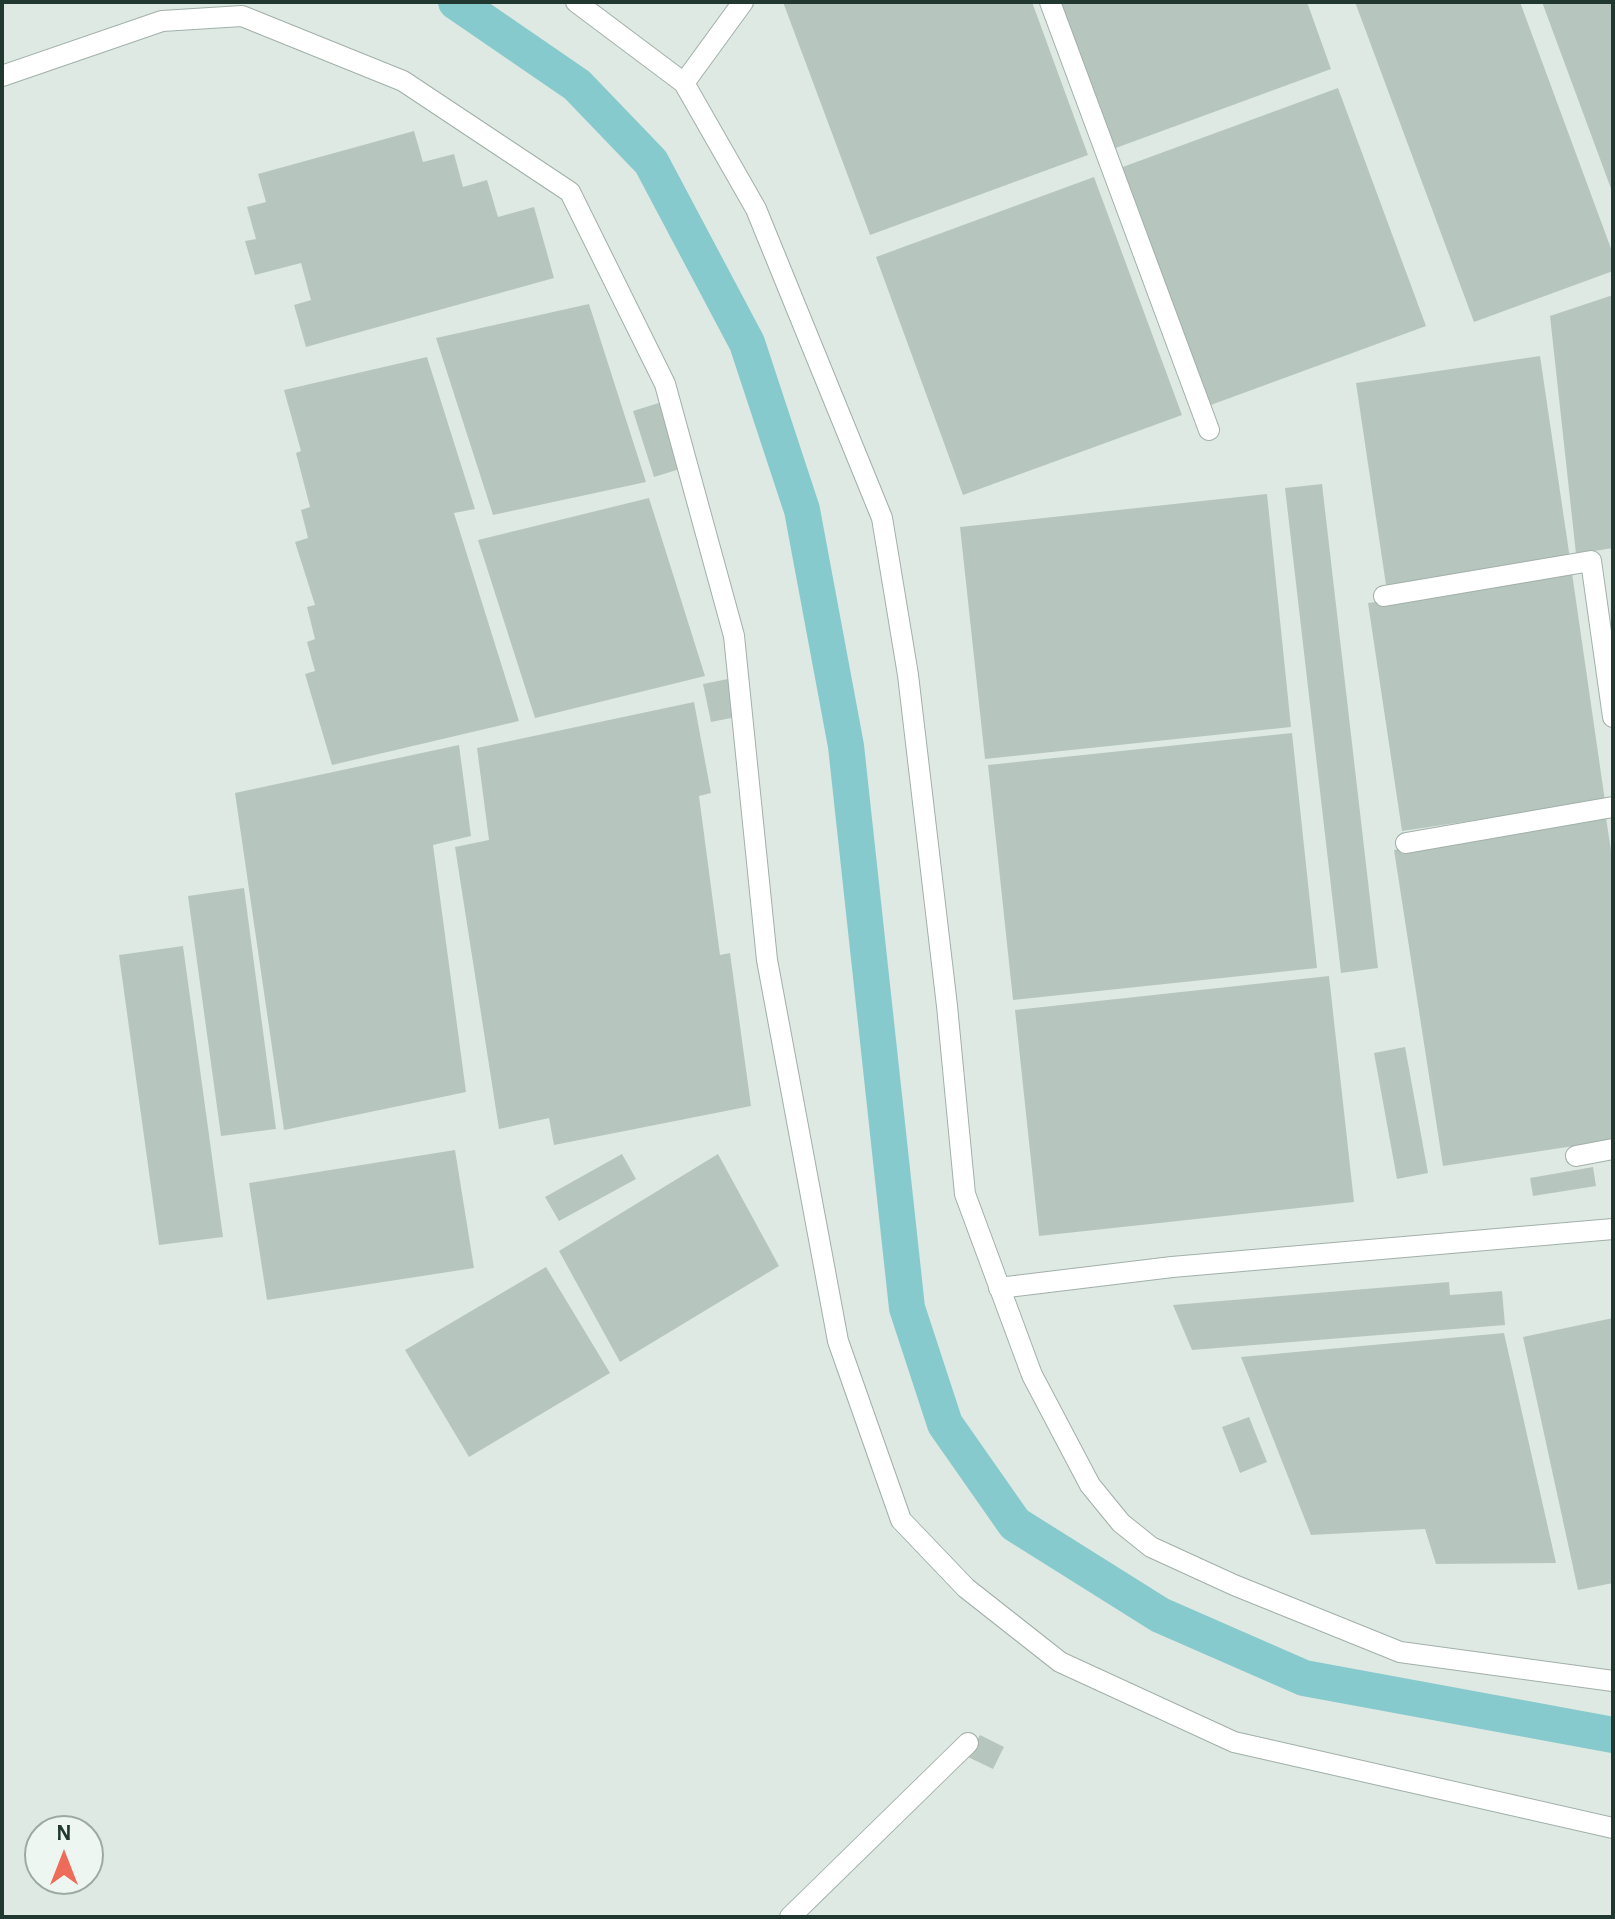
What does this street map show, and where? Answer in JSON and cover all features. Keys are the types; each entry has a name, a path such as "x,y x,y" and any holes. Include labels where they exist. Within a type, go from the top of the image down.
{"lane":[{"path":"576,2 684,83 756,209 882,518 908,675 947,1006 965,1194 1032,1375 1090,1485 1121,1523 1151,1547 1234,1585 1400,1652 1613,1681"},
{"path":"684,83 743,2"},
{"path":"1050,2 1209,430"},
{"path":"2,76 162,21 242,16 403,81 570,192 665,384 734,636 767,960 832,1310 838,1341 901,1520 966,1588 1060,1662 1234,1742 1613,1828"},
{"path":"1384,596 1591,561 1613,717"},
{"path":"1406,843 1613,807"},
{"path":"1576,1156 1613,1149"},
{"path":"999,1288 1172,1267 1613,1229"},
{"path":"790,1917 968,1743"}],"building":[{"path":"783,2 1032,2 1088,155 870,235"},
{"path":"1059,2 1307,2 1331,69 1113,149"},
{"path":"1355,2 1520,2 1613,254 1613,271 1474,322"},
{"path":"1542,2 1613,2 1613,194"},
{"path":"1338,88 1426,326 1208,406 1120,168"},
{"path":"414,131 423,162 454,154 463,187 487,180 498,217 534,207 554,278 306,347 294,305 311,300 301,263 255,275 245,241 256,239 247,207 266,202 258,174"},
{"path":"1094,177 1182,415 963,495 876,257"},
{"path":"1613,295 1613,548 1576,554 1550,316"},
{"path":"589,304 646,482 493,515 436,338"},
{"path":"1540,356 1570,559 1386,585 1356,383"},
{"path":"427,357 475,509 454,513 519,721 332,765 305,674 315,671 307,642 315,639 307,607 315,605 295,542 308,538 301,510 310,507 296,453 301,451 284,390"},
{"path":"662,402 683,468 654,477 633,411"},
{"path":"1322,484 1378,968 1341,973 1285,488"},
{"path":"1267,494 1291,727 985,759 960,527"},
{"path":"649,498 705,676 535,718 478,540"},
{"path":"1572,573 1605,801 1402,831 1368,603"},
{"path":"728,679 736,717 711,722 703,684"},
{"path":"694,702 711,793 699,796 720,955 730,953 751,1106 554,1145 549,1118 499,1129 455,847 489,840 477,748"},
{"path":"1292,733 1317,968 1013,1000 988,765"},
{"path":"459,745 471,836 433,845 466,1092 284,1130 235,793"},
{"path":"1606,818 1613,863 1613,1140 1443,1166 1394,850"},
{"path":"244,888 276,1129 221,1136 188,896"},
{"path":"183,946 223,1237 159,1245 119,955"},
{"path":"1329,976 1354,1202 1039,1236 1015,1010"},
{"path":"1405,1047 1428,1173 1397,1179 1374,1053"},
{"path":"455,1150 474,1268 267,1300 249,1183"},
{"path":"622,1154 636,1179 559,1221 545,1197"},
{"path":"718,1154 779,1266 620,1362 559,1251"},
{"path":"1593,1167 1596,1186 1533,1196 1530,1178"},
{"path":"546,1267 610,1373 469,1457 405,1350"},
{"path":"1449,1282 1450,1295 1502,1291 1505,1325 1192,1350 1173,1305"},
{"path":"1613,1318 1613,1583 1578,1590 1523,1337"},
{"path":"1504,1333 1556,1563 1436,1564 1425,1529 1311,1535 1241,1357"},
{"path":"1249,1417 1267,1462 1240,1473 1222,1427"},
{"path":"980,1735 1004,1747 993,1769 968,1757"}],"waterway":[{"path":"456,2 577,85 651,162 747,343 802,510 846,746 907,1308 945,1424 1015,1524 1160,1615 1304,1678 1613,1735"}]}
